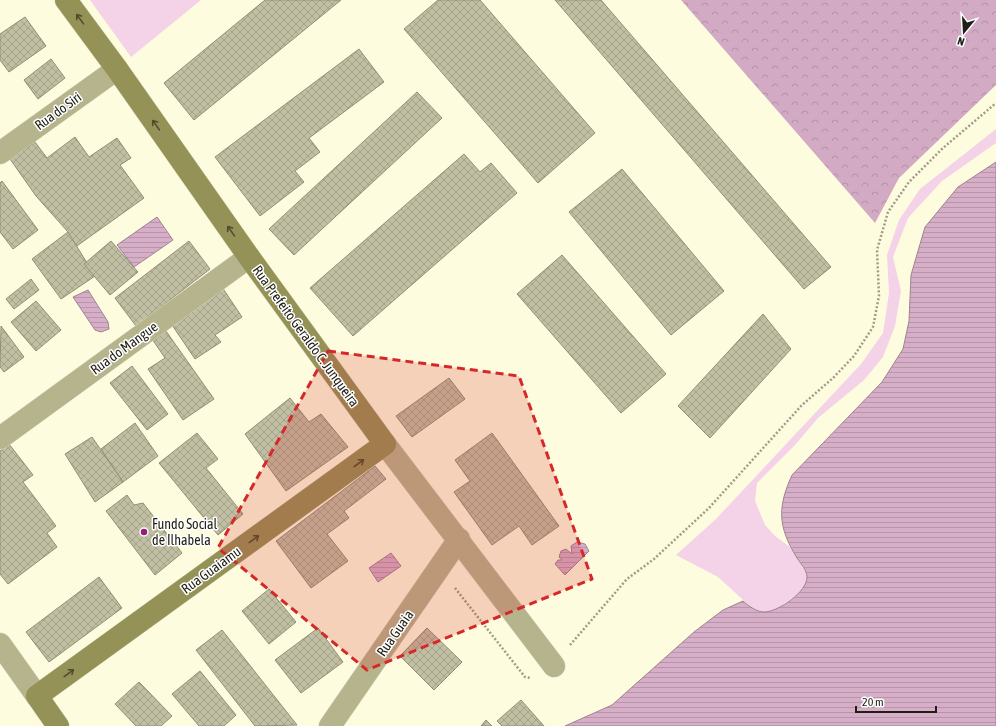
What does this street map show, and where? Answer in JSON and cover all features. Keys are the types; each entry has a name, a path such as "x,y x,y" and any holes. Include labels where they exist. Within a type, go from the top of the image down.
{"main road":[{"name":"Rua Prefeito Geraldo C. Junqueira","path":"66,0 117,69 249,257 385,444"},
{"name":"Rua Guaiamu","path":"37,696 385,444"},
{"path":"37,696 58,726"}],"street":[{"name":"Rua do Siri","path":"0,153 117,69"},
{"name":"Rua do Mangue","path":"0,438 249,257"},
{"name":"Rua Prefeito Geraldo C. Junqueira","path":"385,444 459,539 554,666"},
{"name":"Rua Guaia","path":"330,726 459,539"},
{"path":"0,644 37,696"}],"path":[{"path":"450,584 459,591 525,677 534,679 554,666 627,580 654,560 709,508 802,405 833,378 854,356 873,327 879,296 877,250 888,212 909,182 943,148 996,103"}],"highlighted area":[{"path":"328,351 519,376 592,579 367,670 218,548"}],"shaded area":[{"path":"90,0 201,0 131,57"},
{"path":"996,129 996,143 942,181 908,218 893,257 901,291 895,326 883,357 864,380 818,418 795,445 757,483 755,501 765,525 775,536 790,547 807,575 807,585 802,592 776,609 765,612 753,609 718,577 676,555 716,519 861,364 883,333 889,293 887,255 899,220 920,189"},
{"path":"996,162 996,726 565,726 612,705 694,632 723,610 743,601 759,611 771,611 791,600 802,589 806,583 807,575 786,537 782,517 784,498 792,475 882,382 903,349 909,321 911,275 925,227 958,187"},
{"path":"157,217 173,240 134,267 117,245"},
{"path":"88,290 108,322 109,329 101,332 95,330 73,297"},
{"path":"577,542 585,544 589,551 565,575 555,564 558,560 562,560 559,557 561,551 566,549 572,554 571,546"},
{"path":"391,553 401,566 378,582 369,568"}],"green space":[{"path":"681,0 996,0 996,85 899,178 875,223"}],"building":[{"path":"265,0 341,0 194,120 164,83"},
{"path":"438,0 480,0 595,133 538,183 404,29"},
{"path":"555,0 601,0 831,267 804,289"},
{"path":"25,17 46,46 9,72 0,60 0,34"},
{"path":"359,49 384,82 309,138 320,152 295,171 304,182 260,216 215,157"},
{"path":"51,59 65,78 38,99 24,80"},
{"path":"417,92 442,118 294,255 269,229"},
{"path":"75,137 89,157 117,138 131,158 120,165 144,198 74,248 68,232 36,196 10,159 35,142 47,158"},
{"path":"464,154 480,172 491,163 517,193 353,336 310,288"},
{"path":"622,169 724,291 671,335 569,212"},
{"path":"2,181 38,230 13,249 0,232 0,183"},
{"path":"68,232 95,276 61,299 32,259"},
{"path":"111,241 138,272 110,295 84,264"},
{"path":"189,241 210,269 136,326 115,298"},
{"path":"562,255 666,374 621,413 517,294"},
{"path":"31,279 39,290 14,309 6,299"},
{"path":"222,287 242,317 215,335 221,342 195,359 170,322"},
{"path":"36,301 61,330 36,351 11,322"},
{"path":"763,314 791,349 710,438 678,406"},
{"path":"161,324 214,399 183,420 148,369 165,358 148,333"},
{"path":"1,326 24,357 4,372 0,367"},
{"path":"132,366 168,414 147,430 110,383"},
{"path":"449,378 465,399 412,437 396,416"},
{"path":"290,398 309,422 321,414 348,447 286,491 245,434"},
{"path":"135,423 158,456 123,482 101,449"},
{"path":"197,433 218,459 206,468 243,514 218,535 159,463"},
{"path":"492,433 559,526 532,545 519,526 492,545 454,492 470,481 455,460"},
{"path":"92,437 123,482 95,502 65,454"},
{"path":"9,444 33,475 23,482 56,526 47,533 57,547 8,584 0,574 0,451"},
{"path":"375,466 386,479 344,511 349,518 327,534 348,561 311,588 276,541"},
{"name":"Fundo Social de Ilhabela","path":"127,495 134,505 143,503 182,553 155,575 106,511"},
{"path":"99,577 122,608 49,662 26,632"},
{"path":"269,589 296,622 269,644 242,611"},
{"path":"318,628 343,662 301,693 275,660"},
{"path":"427,628 462,662 434,690 400,656"},
{"path":"222,630 297,725 255,726 196,650"},
{"path":"200,671 236,715 224,726 199,726 172,694"},
{"path":"139,682 172,716 161,726 136,726 115,704"},
{"path":"521,700 544,726 502,726 497,721"},
{"path":"486,720 492,726 481,726"}],"place":[{"name":"Fundo Social de Ilhabela","path":"144,532"}]}
